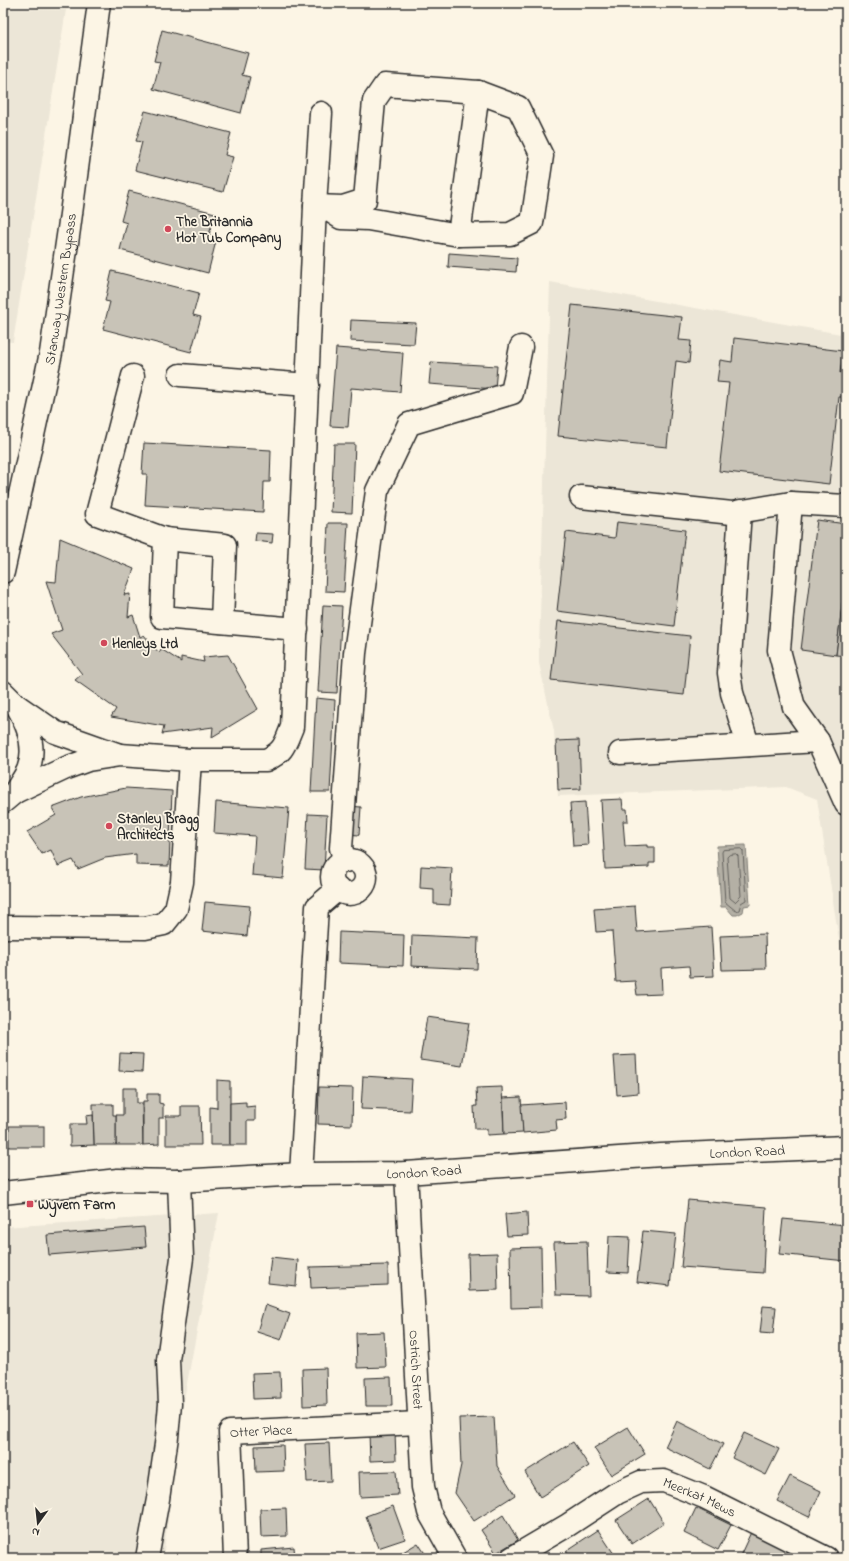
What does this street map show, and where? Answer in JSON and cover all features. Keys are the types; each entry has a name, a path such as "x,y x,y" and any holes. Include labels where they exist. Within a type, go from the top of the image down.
{"street":[{"name":"Stanway Western Bypass","path":"3,572 50,353 70,229 99,3"},
{"path":"385,85 478,92 518,107 542,156 532,223 510,234 459,235 368,219 341,218 319,206 342,207 365,200 374,101 385,85"},
{"path":"459,235 478,92"},
{"path":"9,797 88,760 120,755 190,760 266,760 276,755 283,749 292,727 308,385 319,206 321,113"},
{"path":"301,1174 317,907 338,889 334,883 333,872 340,863 346,860 341,848 356,653 377,491 409,424 512,393 521,347"},
{"path":"180,375 308,385"},
{"path":"133,376 97,514 165,539 225,545 222,622"},
{"path":"581,497 732,513 791,503 846,506"},
{"path":"791,503 779,650 794,707 818,741 846,804"},
{"path":"740,511 729,673 732,693 748,745"},
{"path":"165,539 162,617 296,629"},
{"path":"7,693 54,732 120,755"},
{"path":"7,693 26,722 31,742 28,769 9,797"},
{"path":"620,752 818,741"},
{"path":"3,927 145,928 164,924 176,909 182,882 190,760"},
{"name":"London Road","path":"3,1193 118,1180 179,1181 301,1174 406,1173 661,1155 846,1147"},
{"name":"Ostrich Street","path":"406,1173 422,1487 429,1512 455,1558"},
{"path":"147,1558 158,1498 167,1437 170,1404 168,1360 182,1258 179,1181"},
{"name":"Otter Place","path":"235,1558 230,1432 419,1423"},
{"name":"Meerkat Mews","path":"512,1558 568,1525 616,1493 641,1482 664,1481 704,1497 826,1558"}],"shaded area":[{"path":"3,9 66,10 13,342 3,341"},
{"path":"550,282 846,335 846,984 817,799 786,787 558,796 554,731 539,663"},
{"path":"219,1213 182,1410 163,1558 3,1558 3,1227"}],"water":[{"path":"746,845 750,905 744,906 743,912 733,915 726,907 721,907 717,846"}],"building":[{"path":"162,30 248,53 242,75 250,77 241,113 153,89 160,62 154,61"},
{"path":"145,111 231,133 225,155 233,157 223,192 135,170 142,142 136,141"},
{"name":"The Britannia Hot Tub Company","path":"129,191 215,213 209,235 217,237 208,273 120,250 127,223 121,221"},
{"path":"449,253 517,258 516,272 448,267"},
{"path":"112,271 199,293 193,315 201,317 191,352 103,329 110,302 105,301"},
{"path":"572,305 682,317 679,340 691,341 689,363 676,361 667,447 558,436"},
{"path":"351,320 416,323 414,344 350,341"},
{"path":"734,338 843,351 840,373 846,374 846,397 839,397 829,484 719,471 729,383 717,382 720,360 732,362"},
{"path":"336,348 403,353 400,392 351,388 348,427 330,426"},
{"path":"431,362 497,366 495,389 429,384"},
{"path":"144,443 271,450 270,482 264,482 263,512 145,505 147,474 142,474"},
{"path":"334,444 355,444 352,513 331,512"},
{"path":"817,520 846,524 846,573 836,655 801,650"},
{"path":"617,522 685,530 674,626 557,611 566,532 615,538"},
{"path":"328,523 348,523 344,592 325,591"},
{"path":"256,533 273,534 272,543 255,541"},
{"name":"Henleys Ltd","path":"60,538 134,569 124,595 130,594 128,617 133,615 140,637 144,635 159,653 161,649 181,662 181,657 204,662 203,657 228,655 258,709 212,737 213,727 162,734 164,726 111,717 116,709 75,680 82,674 51,634 62,630 46,581 56,582"},
{"path":"846,573 846,656 836,655"},
{"path":"323,605 342,606 337,693 318,692"},
{"path":"558,621 690,636 684,695 551,680"},
{"path":"316,698 335,700 330,792 311,792"},
{"path":"579,740 581,789 558,790 556,741"},
{"path":"126,788 172,791 169,866 136,865 136,854 105,858 78,869 73,860 58,866 51,850 42,854 27,832 56,815 52,808 81,797"},
{"path":"622,799 623,809 627,809 628,821 623,821 625,846 647,845 647,847 655,847 655,863 649,863 649,867 605,869 601,800"},
{"path":"216,802 289,808 283,878 252,875 255,836 214,833"},
{"path":"585,802 588,845 573,846 570,803"},
{"path":"349,806 361,807 359,835 346,834"},
{"path":"308,814 327,815 324,870 305,869"},
{"path":"421,866 452,868 450,905 434,904 434,889 420,888"},
{"path":"205,902 250,906 247,936 202,931"},
{"path":"635,906 637,932 711,927 714,976 690,977 689,966 661,968 662,994 637,995 635,981 616,982 612,931 596,932 594,909"},
{"path":"339,932 404,935 403,966 338,963"},
{"path":"765,934 766,969 722,970 720,936"},
{"path":"412,935 478,938 477,969 411,966"},
{"path":"427,1017 469,1023 462,1066 420,1060"},
{"path":"120,1053 143,1054 142,1072 119,1071"},
{"path":"636,1055 638,1093 617,1095 614,1056"},
{"path":"363,1076 412,1079 410,1111 361,1109"},
{"path":"217,1080 230,1081 230,1145 210,1145 210,1107 217,1108"},
{"path":"319,1087 353,1088 352,1125 318,1124"},
{"path":"502,1087 504,1134 487,1135 487,1129 475,1129 474,1106 477,1106 476,1088"},
{"path":"123,1088 137,1088 137,1103 142,1103 143,1145 116,1145 116,1115 123,1115"},
{"path":"147,1094 159,1094 159,1103 163,1104 163,1118 159,1118 159,1144 143,1145 143,1101 147,1101"},
{"path":"521,1097 523,1133 504,1134 503,1098"},
{"path":"246,1102 246,1107 255,1106 255,1121 247,1121 247,1145 230,1145 230,1103"},
{"path":"565,1102 566,1119 556,1120 557,1130 523,1133 521,1105"},
{"path":"93,1104 113,1104 113,1115 116,1115 116,1145 94,1145"},
{"path":"181,1106 200,1106 201,1145 166,1145 166,1116 181,1116"},
{"path":"93,1115 94,1145 70,1146 70,1124 87,1124 86,1116"},
{"path":"9,1126 44,1126 44,1147 9,1147"},
{"path":"688,1200 766,1207 763,1273 681,1267"},
{"path":"527,1212 528,1235 507,1236 505,1214"},
{"path":"783,1219 846,1225 846,1261 779,1254"},
{"path":"144,1227 146,1247 49,1255 47,1235"},
{"path":"643,1231 676,1234 670,1286 637,1282"},
{"path":"609,1236 630,1237 628,1273 607,1272"},
{"path":"587,1241 589,1296 556,1295 554,1242"},
{"path":"541,1247 542,1307 511,1308 510,1248"},
{"path":"497,1253 498,1290 469,1291 468,1254"},
{"path":"271,1257 298,1260 296,1286 268,1283"},
{"path":"388,1265 388,1285 311,1288 310,1267"},
{"path":"265,1305 290,1314 281,1340 257,1332"},
{"path":"763,1306 776,1307 773,1334 760,1333"},
{"path":"384,1332 386,1367 357,1368 356,1333"},
{"path":"326,1368 327,1405 303,1406 302,1369"},
{"path":"280,1372 281,1398 253,1399 252,1373"},
{"path":"391,1377 392,1406 366,1406 365,1378"},
{"path":"494,1417 497,1466 515,1495 474,1521 455,1493 461,1465 459,1418"},
{"path":"677,1421 723,1444 710,1469 665,1447"},
{"path":"628,1427 645,1454 611,1475 594,1448"},
{"path":"395,1432 396,1460 370,1461 369,1433"},
{"path":"744,1433 779,1449 766,1475 732,1458"},
{"path":"573,1442 589,1466 540,1497 525,1472"},
{"path":"329,1443 331,1481 307,1482 305,1444"},
{"path":"283,1445 284,1471 256,1472 255,1446"},
{"path":"396,1471 398,1495 360,1497 359,1472"},
{"path":"790,1476 821,1491 809,1517 777,1501"},
{"path":"649,1499 664,1523 632,1544 616,1520"},
{"path":"393,1506 405,1539 378,1548 366,1516"},
{"path":"286,1508 287,1536 261,1537 260,1509"},
{"path":"696,1508 731,1525 718,1550 684,1533"},
{"path":"503,1515 518,1540 496,1553 481,1530"},
{"path":"598,1530 614,1554 608,1558 570,1558 566,1551"},
{"path":"752,1530 789,1548 784,1558 739,1558"},
{"path":"418,1543 428,1558 393,1558"},
{"path":"294,1547 295,1558 261,1558 261,1550"}],"place":[{"name":"The Britannia Hot Tub Company","path":"168,229"},
{"name":"Henleys Ltd","path":"104,643"},
{"name":"Stanley Bragg Architects","path":"109,826"},
{"name":"Wyvern Farm","path":"30,1204"}]}
